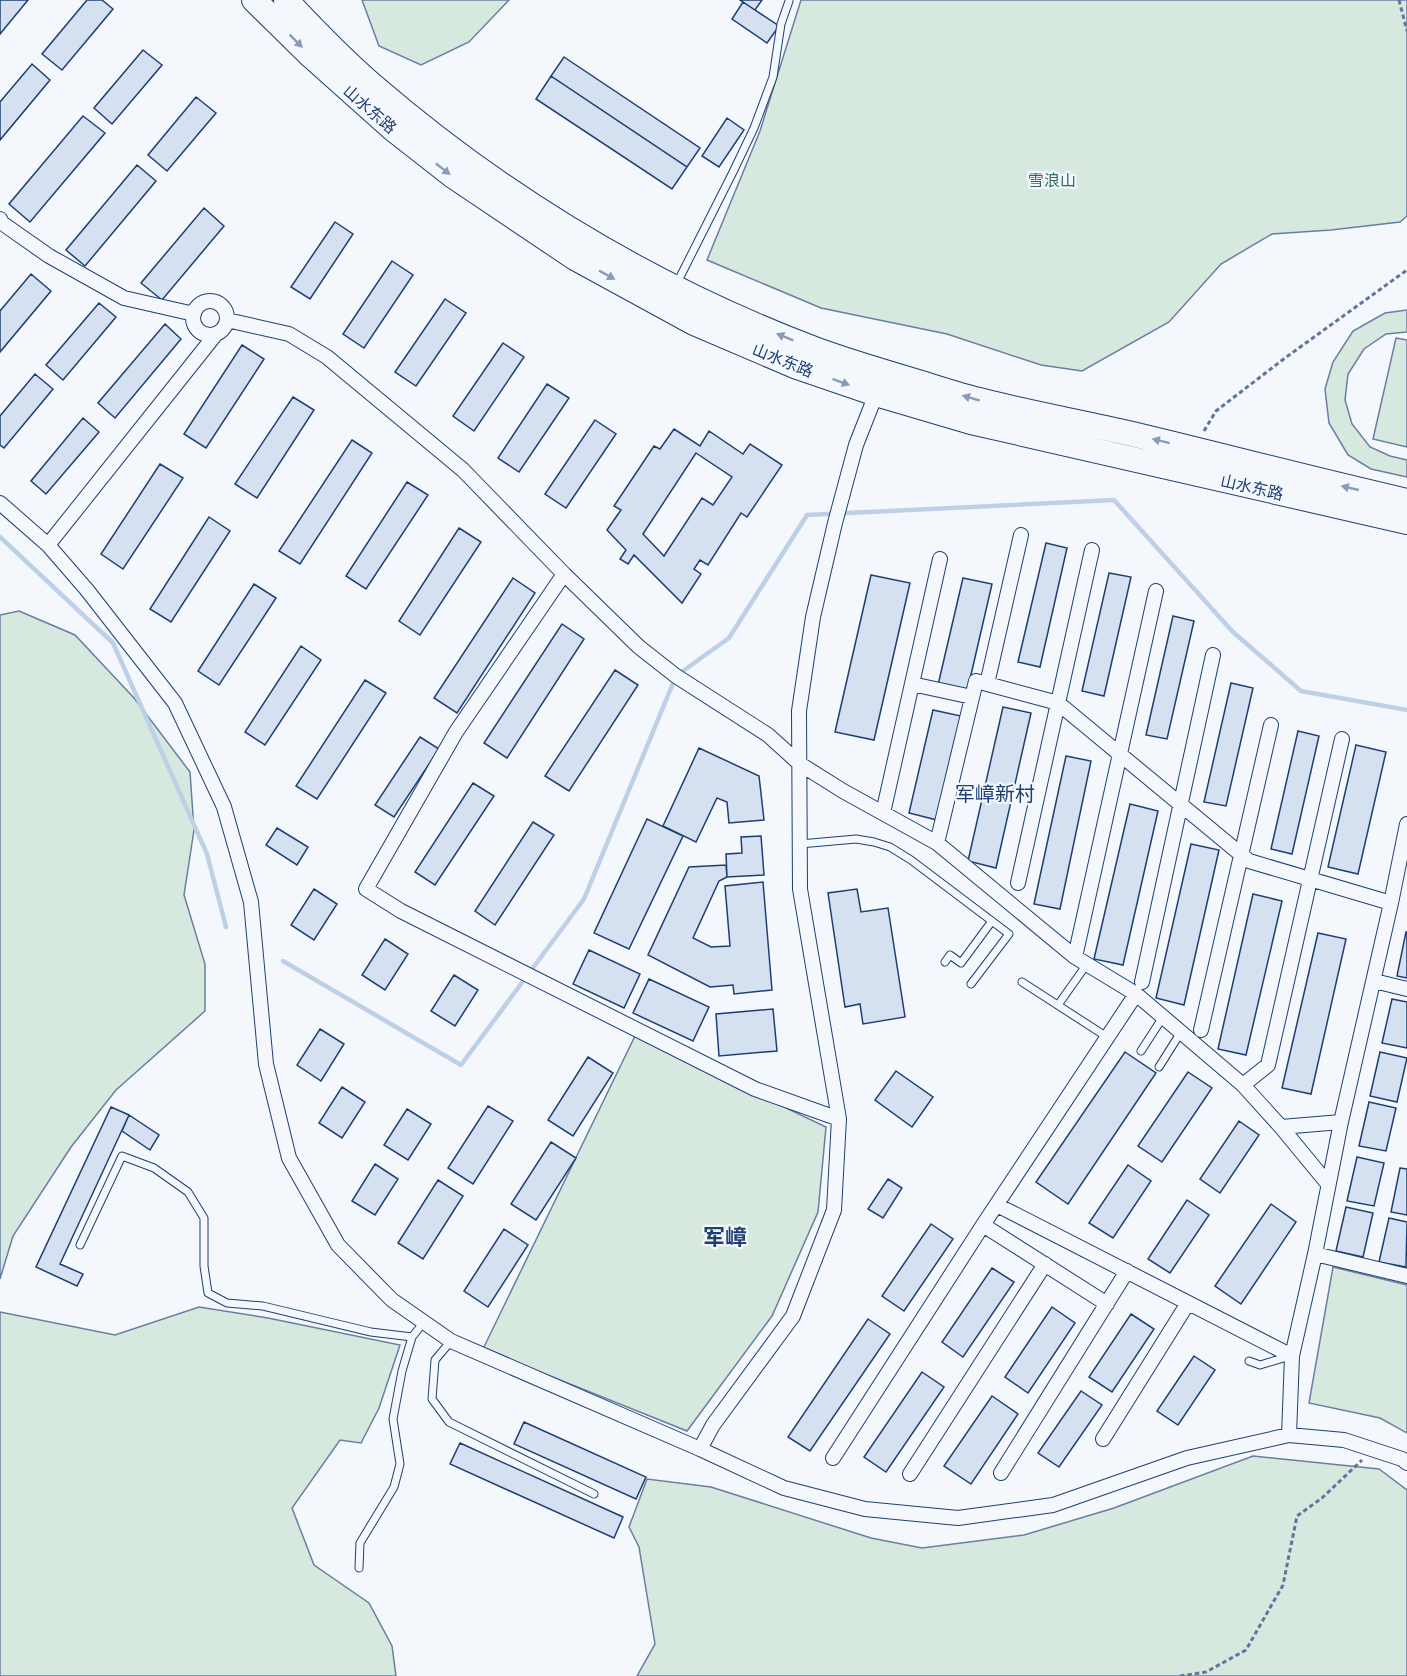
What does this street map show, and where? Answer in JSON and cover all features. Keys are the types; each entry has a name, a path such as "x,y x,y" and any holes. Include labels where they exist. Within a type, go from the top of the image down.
{"highway":[{"name":"山水东路","path":"254,0 309,54 393,129 453,176 575,258 694,323 797,367 978,400 1407,501"},
{"name":"山水东路","path":"286,0 369,82 470,164 537,210 606,252 674,288 819,350 880,383 971,422 1407,522"}],"street":[{"path":"0,219 2,223 49,256 124,298 194,314"},
{"path":"48,545 216,334 224,329 227,320 226,312 221,305 205,302 194,314 194,323 199,331 207,335 216,334"},
{"path":"227,320 289,334 327,357 463,470 564,574 639,646 676,676 768,735 800,764 843,791 937,843 1074,957 1139,988 1163,1017 1243,1085 1328,1184"},
{"path":"700,1449 713,1425 793,1316 834,1210 839,1119 800,889 799,711 813,617 835,523 856,445 880,383"},
{"path":"0,503 48,545 87,590 174,703 224,807 251,902 266,1064 289,1158 338,1245 392,1300 451,1341 784,1488 865,1509 958,1518 1053,1505 1187,1458 1290,1435 1344,1440 1402,1459 1407,1463"},
{"path":"987,684 1021,535"},
{"path":"1018,883 1092,550"},
{"path":"883,813 940,559"},
{"path":"564,574 456,732 366,889 401,911 755,1089 839,1119"},
{"path":"1074,957 1156,591"},
{"path":"833,1458 1139,988 1214,655"},
{"path":"937,843 976,681 1058,703 1249,861 1391,903"},
{"path":"912,684 972,697"},
{"path":"1201,1030 1271,725"},
{"path":"1243,1085 1268,1065 1342,739"},
{"path":"1290,1435 1292,1356 1407,824"},
{"path":"1374,981 1407,989"},
{"path":"1281,1127 1341,1122"},
{"path":"997,1205 1292,1356"},
{"path":"983,1225 1107,1304"},
{"path":"1315,1254 1407,1276"},
{"path":"910,1474 1045,1264"},
{"path":"1000,1473 1127,1271"},
{"path":"1103,1439 1188,1303"}],"lane":[{"path":"674,288 754,128 773,78 782,24 789,1"},
{"path":"800,844 856,839 890,847 911,860 1009,934 971,984"},
{"path":"945,962 950,955 961,963 992,921"},
{"path":"1058,1005 1087,964"},
{"path":"1022,982 1107,1037"},
{"path":"1141,1051 1163,1017"},
{"path":"1159,1066 1181,1032"},
{"path":"80,1245 122,1156 154,1168 188,1192 204,1218 204,1266 208,1293 227,1303 263,1306 371,1332 412,1337"},
{"path":"359,1568 360,1543 394,1487 400,1464 393,1419 402,1371 412,1337 424,1322"},
{"path":"451,1341 435,1360 432,1399 449,1422 594,1494"},
{"path":"1249,1361 1260,1365 1292,1356"}],"path":[{"path":"1399,0 1407,32"},
{"path":"1198,450 1204,430 1216,411 1407,270"},
{"path":"1180,1676 1206,1672 1246,1650 1283,1585 1297,1516 1322,1498 1362,1460 1353,1456"}],"green space":[{"path":"362,0 509,0 469,42 421,65 379,46"},
{"name":"雪浪山","path":"801,0 1407,0 1407,216 1400,222 1272,234 1221,264 1169,322 1082,371 1041,365 947,334 821,308 707,260 760,131"},
{"path":"1407,310 1407,332 1386,334 1364,349 1348,374 1345,400 1352,424 1370,447 1390,456 1407,460 1407,477 1371,469 1348,455 1329,423 1325,389 1333,362 1353,331 1385,313"},
{"path":"1396,338 1407,340 1407,447 1373,439"},
{"path":"19,611 75,635 134,698 190,772 194,830 184,895 205,964 205,1011 116,1090 71,1147 13,1236 0,1279 0,615"},
{"path":"635,1036 826,1127 818,1212 772,1316 687,1431 483,1349"},
{"path":"1333,1267 1407,1285 1407,1433 1380,1418 1309,1403"},
{"path":"199,1307 268,1318 400,1345 379,1408 361,1443 340,1440 292,1508 314,1565 369,1603 392,1646 396,1676 0,1676 0,1312 115,1335"},
{"path":"1253,1456 1379,1469 1407,1490 1407,1676 637,1676 655,1644 639,1547 629,1527 647,1479 711,1487 871,1538 922,1548 1024,1535 1114,1508"}],"building":[{"path":"0,0 28,0 0,34"},
{"path":"87,0 102,0 113,9 62,70 42,54"},
{"path":"740,0 762,0 755,10"},
{"path":"743,2 779,26 767,43 732,19"},
{"path":"143,50 162,65 112,124 94,108"},
{"path":"564,57 700,148 687,167 551,76"},
{"path":"32,64 50,80 0,140 0,102"},
{"path":"551,76 687,167 672,189 536,99"},
{"path":"196,97 216,113 167,171 148,155"},
{"path":"83,116 105,133 30,222 9,204"},
{"path":"727,118 744,130 719,167 702,156"},
{"path":"137,165 156,181 85,266 66,250"},
{"path":"204,208 224,226 162,300 141,283"},
{"path":"335,222 353,234 310,299 291,287"},
{"path":"392,261 413,275 364,348 343,334"},
{"path":"31,274 51,291 0,352 0,311"},
{"path":"445,299 466,313 416,386 395,372"},
{"path":"99,303 116,317 63,380 46,365"},
{"path":"165,324 181,339 115,418 98,403"},
{"path":"503,343 524,357 474,431 453,416"},
{"path":"242,345 264,359 206,448 184,434"},
{"path":"35,374 53,389 4,448 0,445 0,416"},
{"path":"547,384 569,398 519,472 498,458"},
{"path":"293,397 314,410 257,498 235,484"},
{"path":"83,418 99,432 46,494 31,481"},
{"path":"595,420 616,434 566,508 545,494"},
{"path":"674,429 700,446 709,431 743,454 750,444 782,465 747,517 741,513 708,565 700,560 694,569 701,574 682,603 634,555 628,564 620,559 626,550 607,530 621,510 614,506 654,446 660,449","holes":["696,453 732,477 713,505 702,498 664,556 643,534"]},
{"path":"352,440 372,453 300,564 279,551"},
{"path":"160,464 183,478 123,569 101,554"},
{"path":"407,482 428,495 366,589 346,576"},
{"path":"209,517 230,531 171,622 150,609"},
{"path":"459,528 481,542 420,635 399,621"},
{"path":"1046,543 1067,548 1040,667 1018,662"},
{"path":"1109,573 1131,577 1104,696 1082,691"},
{"path":"871,575 910,583 874,740 835,732"},
{"path":"513,578 535,593 457,713 434,698"},
{"path":"963,578 992,584 967,692 938,685"},
{"path":"254,584 276,598 219,685 198,671"},
{"path":"1173,616 1194,621 1167,739 1146,735"},
{"path":"562,624 584,639 507,758 484,743"},
{"path":"301,646 321,660 265,745 245,732"},
{"path":"615,670 638,685 569,791 545,776"},
{"path":"365,680 386,693 317,799 296,786"},
{"path":"1231,683 1253,688 1226,806 1204,802"},
{"path":"1003,707 1031,713 996,868 968,861"},
{"path":"933,710 961,716 937,820 909,813"},
{"path":"1298,731 1319,736 1292,854 1271,849"},
{"path":"420,737 439,749 394,817 375,805"},
{"path":"1356,745 1386,752 1358,874 1328,867"},
{"path":"699,748 759,776 764,820 729,823 727,802 717,798 696,842 663,826"},
{"path":"1066,756 1091,761 1060,909 1034,904"},
{"path":"473,783 494,796 435,885 415,872"},
{"path":"1130,804 1158,811 1123,965 1094,959"},
{"path":"647,819 683,836 629,949 594,933"},
{"path":"533,822 554,835 495,925 475,911"},
{"path":"277,828 308,847 297,865 266,845"},
{"path":"761,836 764,875 727,877 726,854 742,853 741,837"},
{"path":"1191,844 1219,850 1184,1005 1156,998"},
{"path":"726,865 727,877 719,881 693,938 711,947 730,946 725,886 763,882 772,990 734,994 733,985 710,987 648,955 689,867"},
{"path":"314,889 337,904 314,940 291,925"},
{"path":"857,889 861,912 888,908 905,1017 863,1024 860,1004 845,1007 828,893"},
{"path":"1253,894 1282,901 1246,1055 1218,1049"},
{"path":"1407,932 1407,978 1397,976"},
{"path":"1318,933 1346,939 1311,1094 1282,1088"},
{"path":"385,939 408,954 385,990 362,975"},
{"path":"589,950 640,974 624,1008 573,984"},
{"path":"454,975 478,990 455,1026 431,1011"},
{"path":"649,979 709,1007 693,1041 633,1013"},
{"path":"1392,999 1407,1002 1407,1048 1382,1043"},
{"path":"773,1009 777,1051 719,1056 716,1014"},
{"path":"320,1029 344,1044 321,1081 297,1065"},
{"path":"1125,1052 1156,1073 1068,1204 1036,1182"},
{"path":"1380,1052 1407,1058 1397,1102 1370,1096"},
{"path":"588,1057 613,1073 573,1136 548,1120"},
{"path":"896,1071 933,1097 912,1127 875,1100"},
{"path":"1188,1072 1212,1088 1162,1162 1138,1146"},
{"path":"342,1087 365,1102 342,1138 319,1123"},
{"path":"1369,1102 1396,1108 1386,1151 1359,1146"},
{"path":"488,1106 513,1121 473,1184 448,1168"},
{"path":"111,1107 129,1115 60,1264 83,1274 77,1286 36,1267"},
{"path":"407,1109 431,1124 408,1160 384,1145"},
{"path":"129,1115 159,1135 150,1150 122,1131"},
{"path":"1239,1121 1259,1135 1220,1193 1200,1179"},
{"path":"551,1142 576,1158 536,1220 511,1204"},
{"path":"1357,1157 1384,1163 1374,1206 1347,1201"},
{"path":"375,1164 398,1179 375,1215 352,1201"},
{"path":"1128,1165 1151,1181 1113,1238 1089,1223"},
{"path":"1400,1168 1407,1169 1407,1215 1391,1212"},
{"path":"888,1179 902,1188 883,1218 868,1209"},
{"path":"438,1180 463,1196 423,1259 398,1243"},
{"path":"1187,1200 1209,1215 1170,1273 1148,1259"},
{"path":"1271,1204 1296,1222 1241,1304 1215,1286"},
{"path":"1346,1207 1373,1213 1363,1257 1336,1251"},
{"path":"1389,1218 1407,1222 1406,1267 1379,1262"},
{"path":"931,1224 953,1239 904,1311 882,1296"},
{"path":"504,1229 528,1245 488,1307 464,1291"},
{"path":"992,1268 1014,1282 963,1357 942,1342"},
{"path":"1052,1307 1075,1323 1028,1393 1005,1377"},
{"path":"1131,1314 1154,1329 1112,1392 1089,1377"},
{"path":"868,1319 890,1334 810,1451 788,1437"},
{"path":"1194,1356 1215,1370 1178,1425 1157,1411"},
{"path":"922,1372 944,1387 886,1472 864,1457"},
{"path":"1081,1391 1102,1405 1059,1467 1038,1453"},
{"path":"992,1396 1018,1414 971,1484 944,1466"},
{"path":"524,1422 646,1477 636,1499 514,1444"},
{"path":"460,1443 623,1517 614,1538 450,1464"}],"waterway":[{"path":"283,961 461,1065 584,899 676,676 729,638 807,515 1114,500 1233,632 1301,691 1407,710"},
{"path":"0,537 113,643 207,854 226,927"}],"district":[{"name":"军嶂新村","path":"995,793"},
{"name":"军嶂","path":"725,1237"}]}
